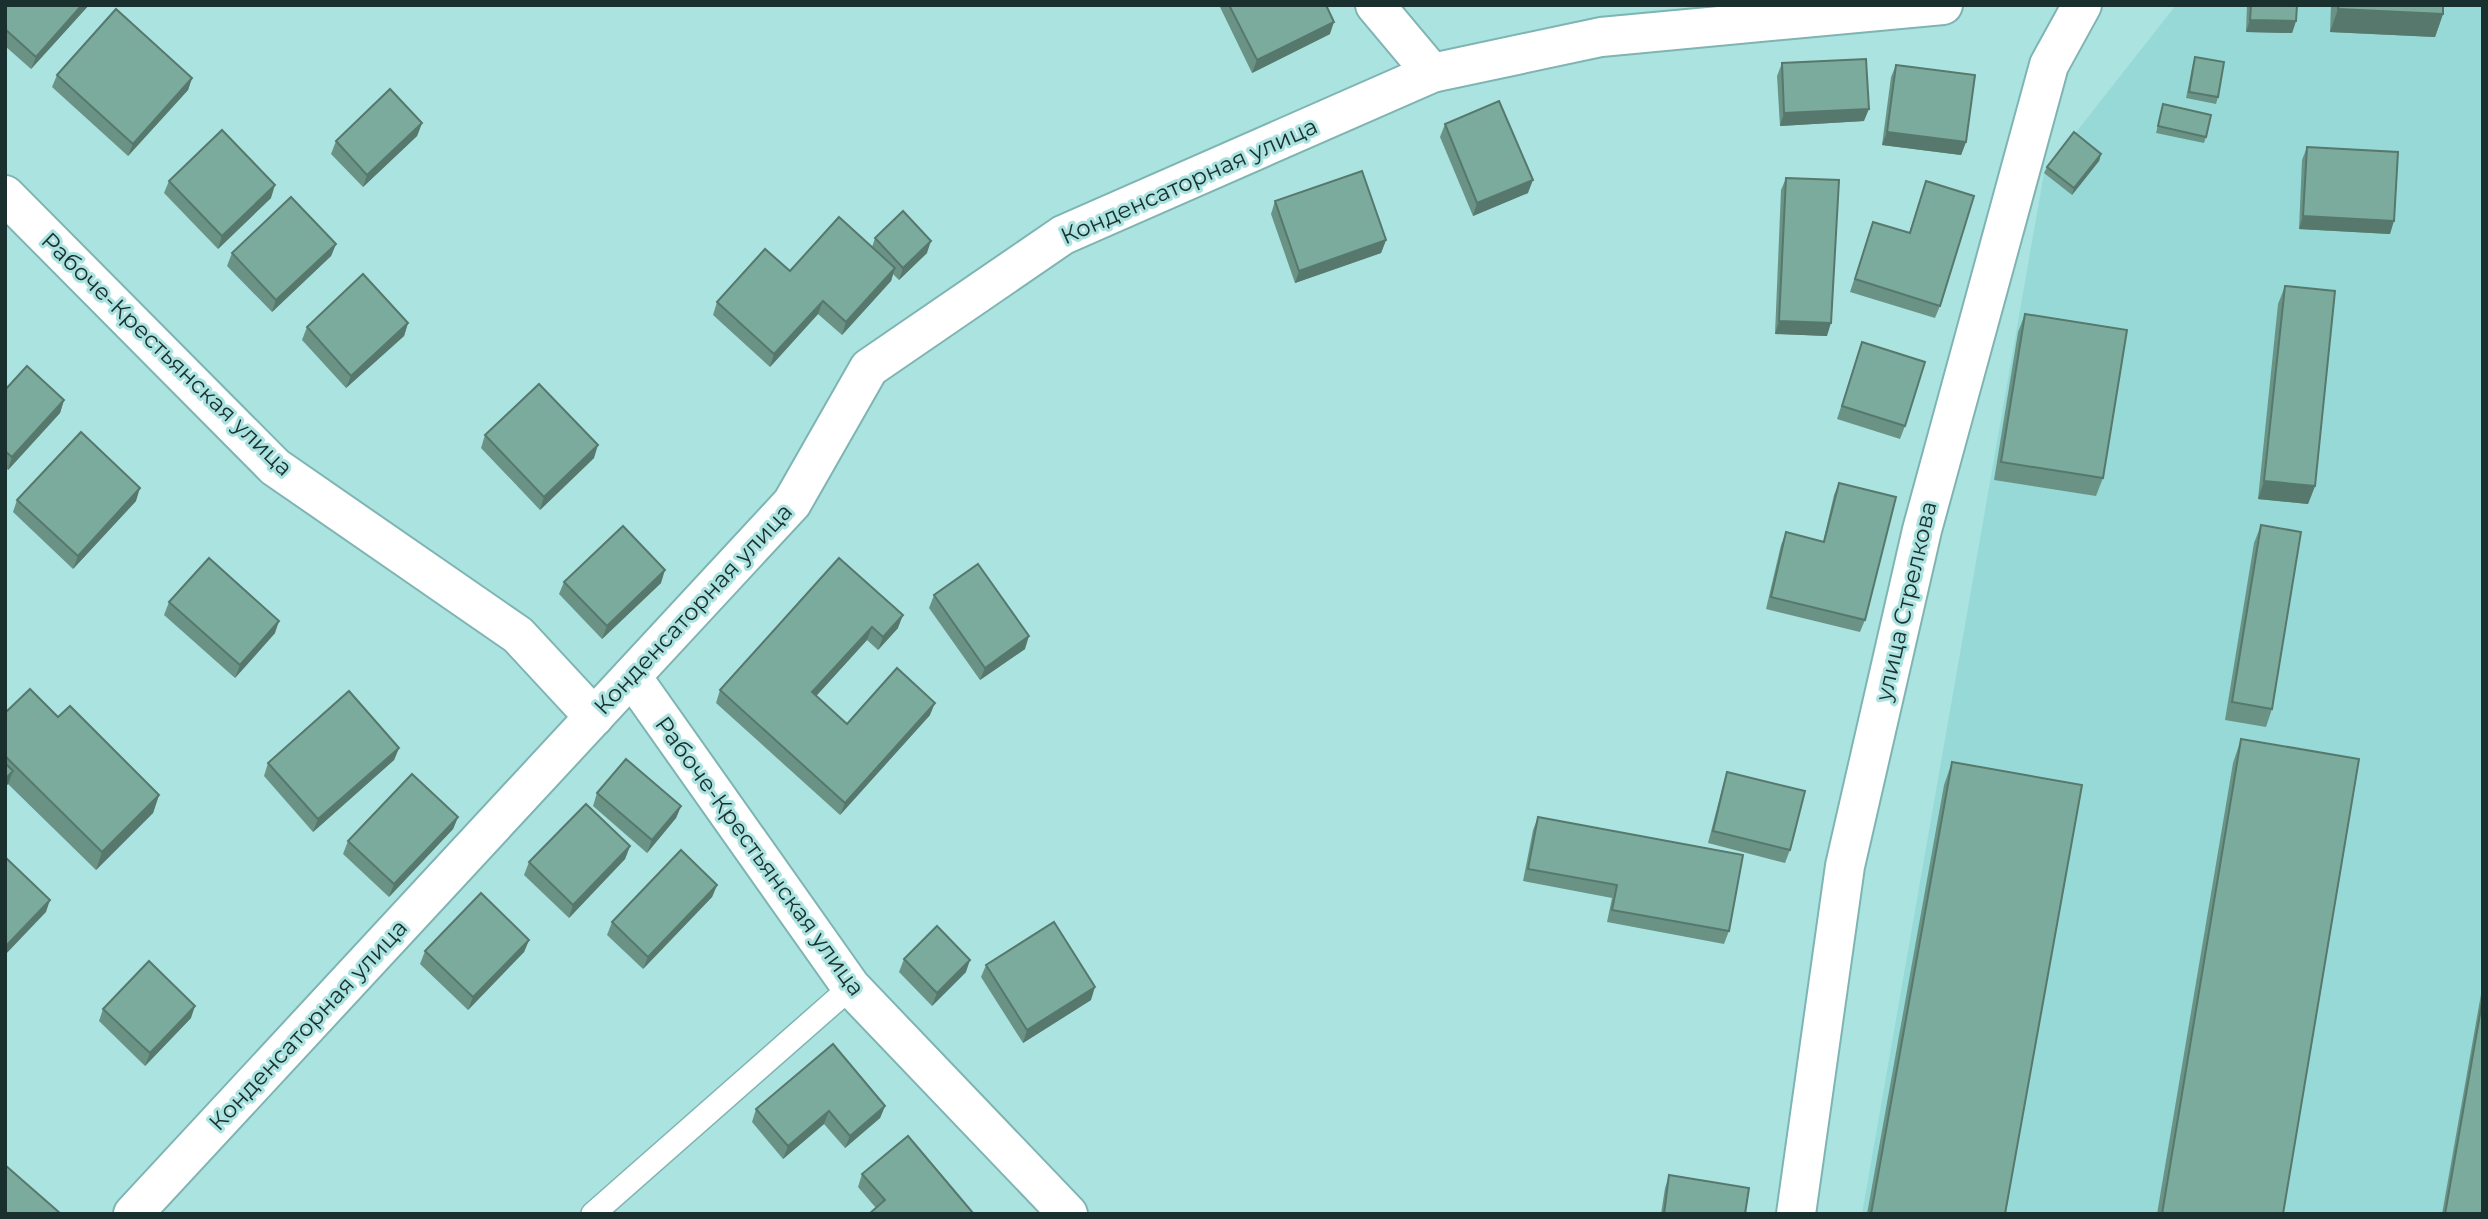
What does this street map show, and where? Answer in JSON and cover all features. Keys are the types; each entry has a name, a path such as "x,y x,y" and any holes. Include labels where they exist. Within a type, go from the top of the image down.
{"street":[{"path":"1376,5 1432,73"},
{"name":"Конденсаторная улица","path":"132,1214 792,503 869,368 1063,235 1432,73 1601,37 1943,5"},
{"name":"улица Стрелкова","path":"1796,1214 1845,866 1922,530 2049,65 2082,5"},
{"name":"Рабоче-Крестьянская улица","path":"5,195 275,467 518,635 594,717"},
{"name":"Рабоче-Крестьянская улица","path":"632,677 851,987 1068,1214"}],"lane":[{"path":"593,1214 851,987"}],"shaded area":[{"path":"2176,5 2483,5 2483,1214 1862,1214 2044,173"}],"building":[{"path":"5,5 82,5 36,57 5,29"},
{"path":"1229,5 1326,5 1334,22 1257,60"},
{"path":"2251,5 2297,5 2296,21 2250,20"},
{"path":"2339,5 2443,5 2443,14 2338,9"},
{"path":"116,9 192,78 133,144 57,75"},
{"path":"2195,57 2224,62 2218,97 2189,92"},
{"path":"1866,59 1869,109 1784,113 1782,63"},
{"path":"1896,65 1975,75 1966,142 1887,132"},
{"path":"390,89 422,123 367,175 336,141"},
{"path":"1499,101 1533,180 1477,203 1445,124"},
{"path":"2163,104 2211,115 2206,137 2158,126"},
{"path":"222,130 275,185 222,236 169,181"},
{"path":"2074,132 2101,154 2074,188 2047,167"},
{"path":"2307,147 2398,152 2394,221 2303,216"},
{"path":"1362,171 1386,240 1299,271 1275,201"},
{"path":"1786,178 1839,180 1831,323 1779,321"},
{"path":"1926,181 1974,196 1940,306 1855,279 1873,222 1910,233"},
{"path":"291,197 336,244 276,300 232,253"},
{"path":"903,211 931,241 903,268 875,238"},
{"path":"839,217 895,268 846,322 823,301 774,354 717,302 765,249 790,271"},
{"path":"363,274 408,323 351,376 307,327"},
{"path":"2285,286 2335,291 2315,486 2264,481"},
{"path":"2025,314 2127,330 2103,478 2001,462"},
{"path":"1862,342 1925,362 1905,426 1842,406"},
{"path":"27,366 64,400 12,457 5,451 5,390"},
{"path":"539,384 598,445 544,497 485,435"},
{"path":"81,432 140,488 78,556 17,500"},
{"path":"1839,483 1896,497 1865,620 1771,597 1786,532 1824,542"},
{"path":"2261,525 2301,532 2272,709 2232,702"},
{"path":"623,526 665,570 607,626 564,582"},
{"path":"209,558 279,621 240,665 169,602"},
{"path":"839,558 903,615 883,637 872,627 812,692 847,724 897,668 935,703 845,803 720,690"},
{"path":"978,564 1029,636 985,668 934,595"},
{"path":"30,689 58,717 70,706 159,795 102,852 5,756 5,713"},
{"path":"349,691 399,748 318,819 268,763"},
{"path":"2241,739 2359,759 2283,1214 2162,1214"},
{"path":"626,759 681,806 652,840 597,793"},
{"path":"1952,762 2082,785 2005,1214 1871,1214"},
{"path":"5,763 13,771 5,779"},
{"path":"1727,772 1805,791 1790,850 1713,831"},
{"path":"412,774 458,817 394,884 348,841"},
{"path":"586,804 630,846 573,905 529,862"},
{"path":"1538,817 1743,855 1729,931 1612,910 1617,885 1528,869"},
{"path":"681,850 717,885 648,957 612,922"},
{"path":"5,857 50,900 5,947"},
{"path":"481,893 529,940 473,997 425,951"},
{"path":"1054,922 1095,987 1027,1030 986,965"},
{"path":"937,926 970,960 937,993 904,959"},
{"path":"149,961 195,1006 150,1053 103,1009"},
{"path":"2483,997 2483,1214 2445,1214"},
{"path":"833,1044 885,1106 850,1136 829,1111 788,1146 756,1109"},
{"path":"908,1136 972,1214 869,1214 885,1200 862,1174"},
{"path":"5,1165 61,1214 5,1214"},
{"path":"1669,1175 1749,1188 1745,1214 1664,1214"}]}
